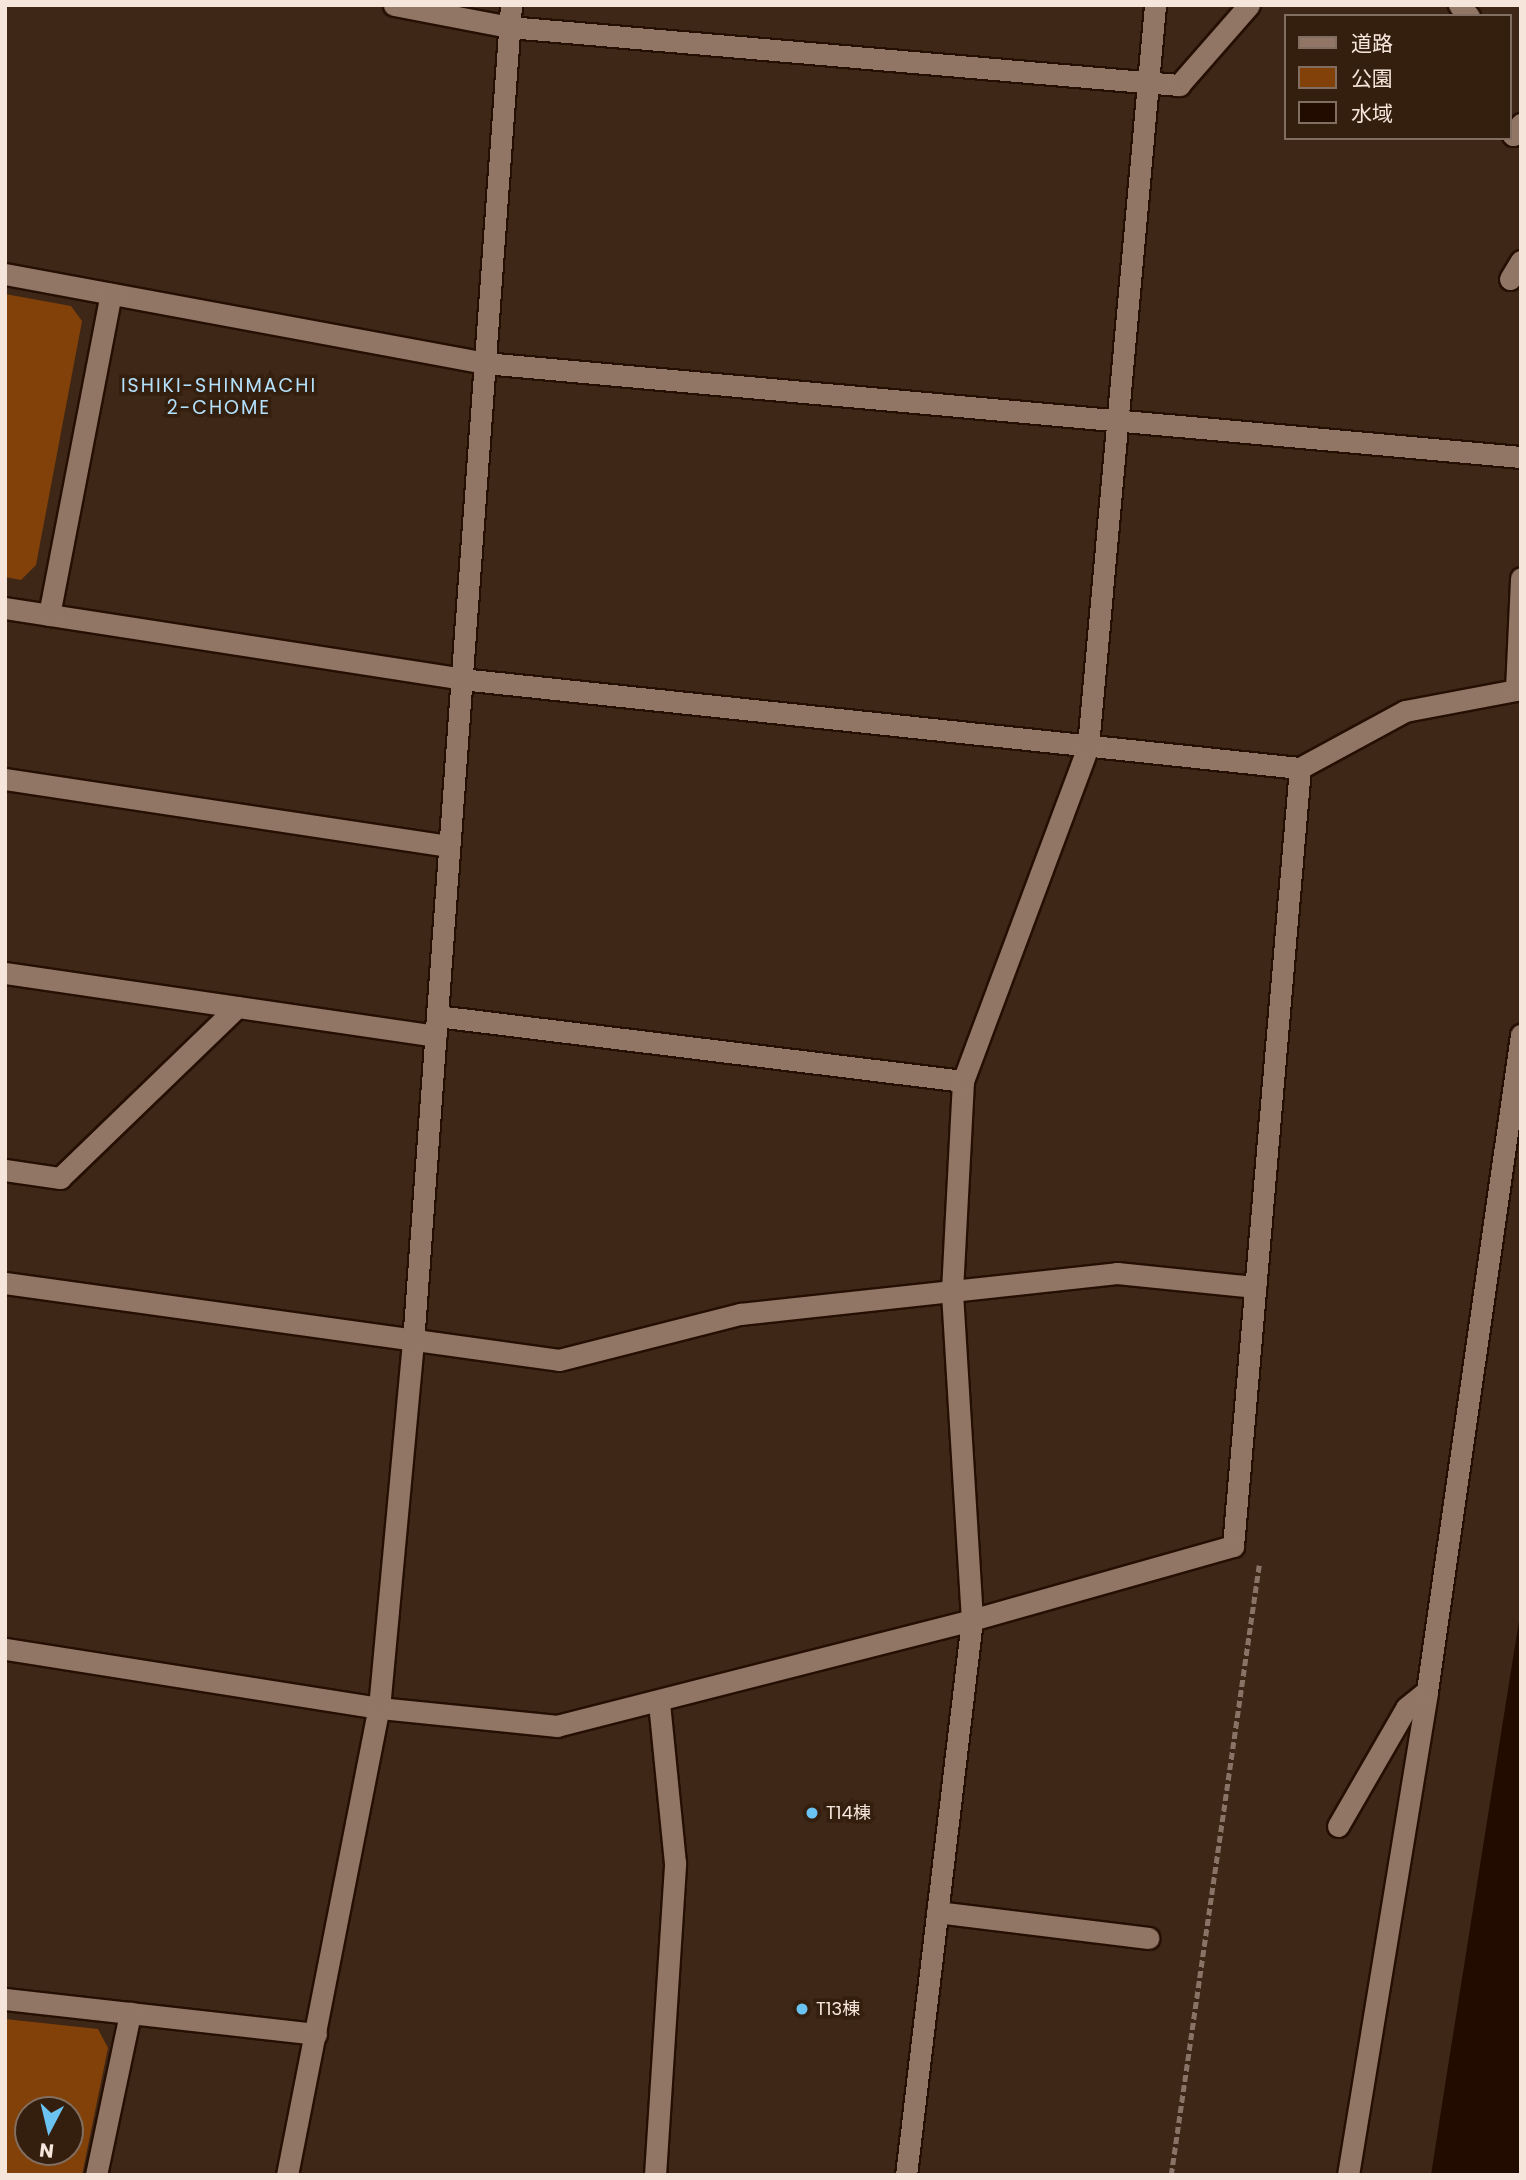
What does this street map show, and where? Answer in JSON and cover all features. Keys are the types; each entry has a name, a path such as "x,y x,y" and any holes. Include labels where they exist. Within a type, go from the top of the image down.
{"street":[{"path":"394,5 509,27 1179,85 1249,5"},
{"path":"287,2175 379,1708 412,1343 511,5"},
{"path":"906,2175 972,1619 952,1291 962,1081 1088,746 1155,5"},
{"path":"1510,279 1521,261"},
{"path":"5,274 484,363 1521,457"},
{"path":"49,615 111,294"},
{"path":"5,608 461,679 1300,768 1405,710 1516,690 1521,578"},
{"path":"5,1649 379,1708 557,1726 659,1702 972,1619 1233,1546 1300,768"},
{"path":"5,779 449,846"},
{"path":"5,973 237,1007 962,1081"},
{"path":"5,1170 60,1178 237,1007"},
{"path":"1348,2175 1427,1691 1521,1035"},
{"path":"5,1283 412,1343 559,1360 740,1314 1117,1273 1255,1287"},
{"path":"1338,1825 1406,1708 1427,1691"},
{"path":"655,2175 675,1863 659,1702"},
{"path":"937,1912 1148,1938"},
{"path":"5,1999 316,2034"},
{"path":"96,2175 130,2013"}],"path":[{"path":"1171,2175 1259,1589 1259,1554 1233,1546"}],"green space":[{"path":"5,294 71,306 82,321 36,565 21,580 5,577"},
{"path":"5,2019 98,2029 108,2048 84,2165 84,2096 14,2096 14,2166 84,2166 82,2175 5,2175"}],"water":[{"path":"1521,1608 1521,2175 1431,2175 1446,2079"}],"place":[{"name":"T14棟","path":"812,1813"},
{"name":"T13棟","path":"802,2009"}],"district":[{"name":"ISHIKI-SHINMACHI 2-CHOME","path":"219,397"}]}
